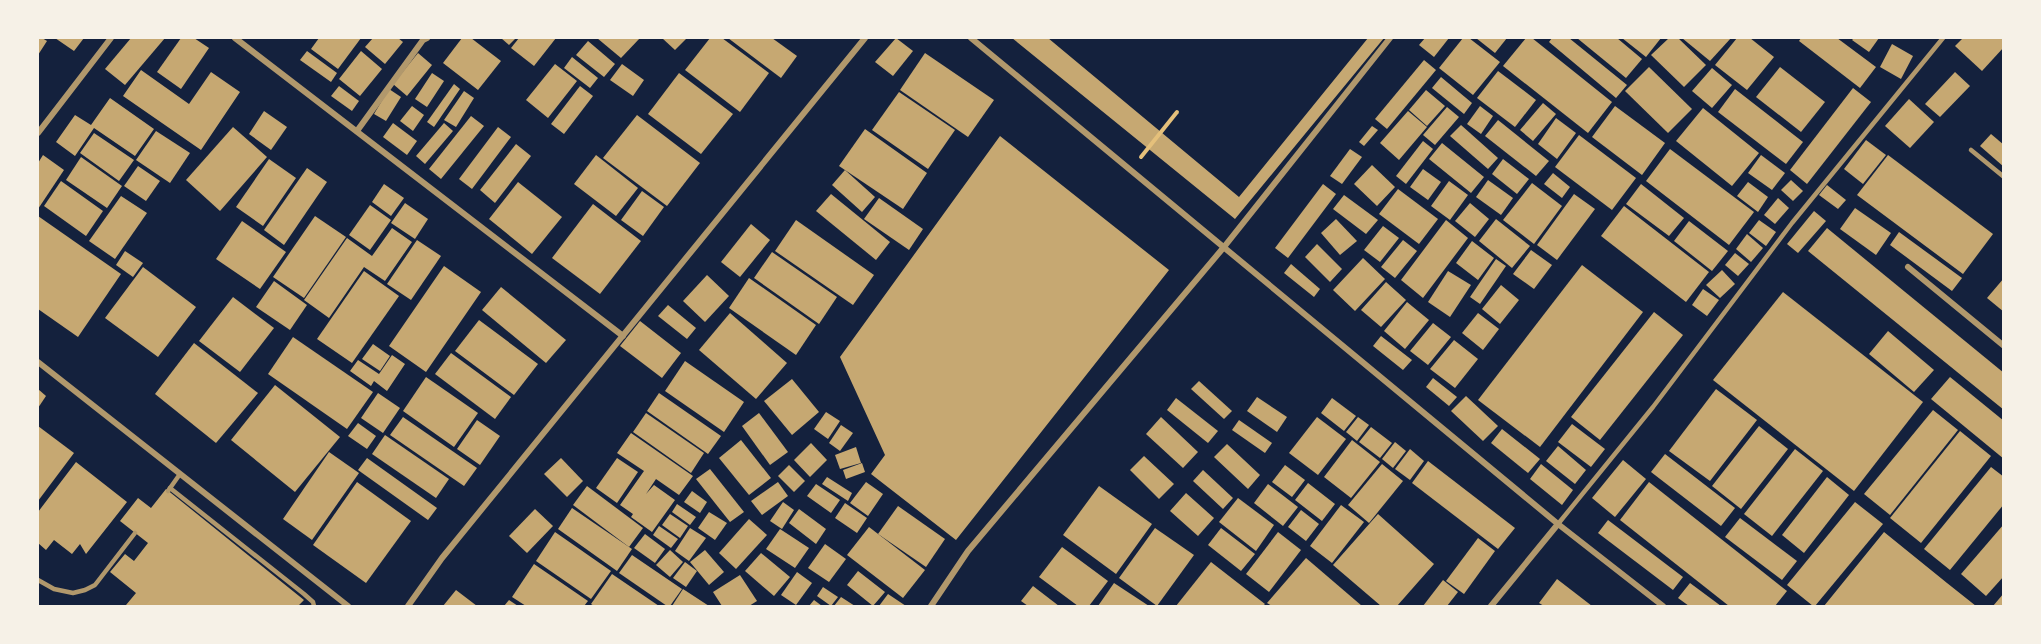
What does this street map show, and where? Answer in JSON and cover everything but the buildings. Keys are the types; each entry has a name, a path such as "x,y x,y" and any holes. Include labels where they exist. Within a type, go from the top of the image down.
{"street":[{"path":"38,133 111,38"},
{"path":"235,38 623,336"},
{"path":"357,131 423,40 427,38"},
{"path":"408,606 442,558 865,38"},
{"path":"971,38 1558,524 1663,606"},
{"path":"931,606 968,551 1224,247 1390,38"},
{"path":"1908,267 2004,346"},
{"path":"38,362 348,606"},
{"path":"1491,606 1558,524"}],"lane":[{"path":"1558,524 1653,407 1792,223 1943,38"},
{"path":"1971,150 2004,177"},
{"path":"180,474 169,489 304,594 314,606"},
{"path":"38,580 54,589 73,593 85,591 95,585 135,533"}],"path":[{"path":"1138,162 1177,112"}]}
